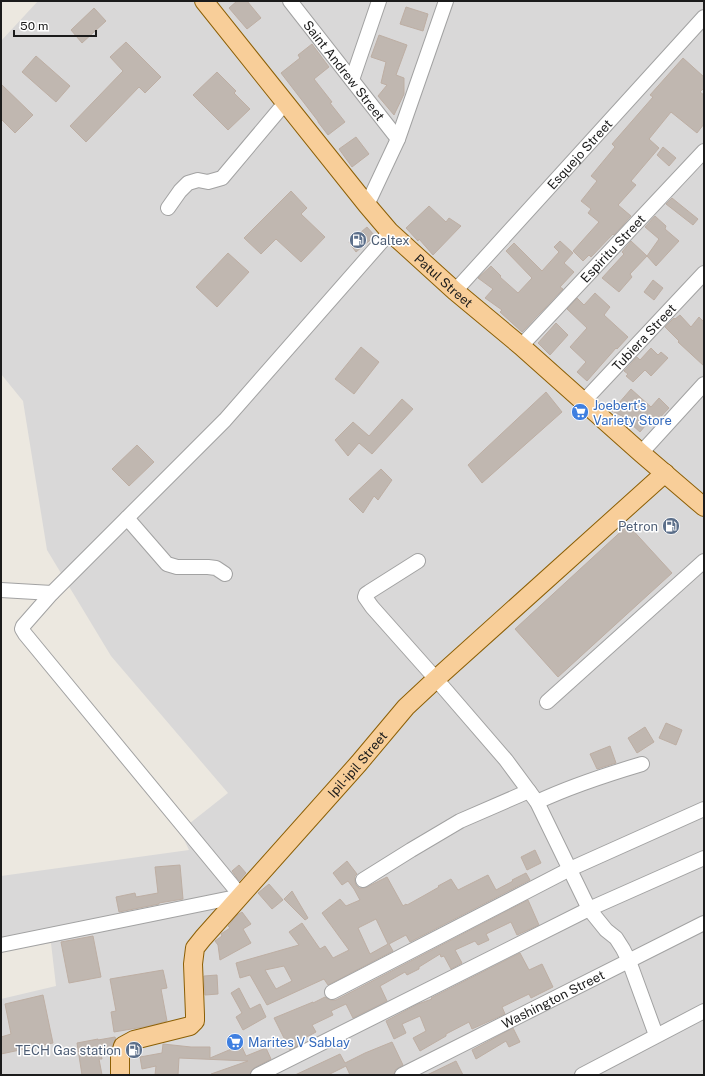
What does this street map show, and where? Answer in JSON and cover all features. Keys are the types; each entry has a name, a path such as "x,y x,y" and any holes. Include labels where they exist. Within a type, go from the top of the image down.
{"main road":[{"name":"Patul Street","path":"204,1 390,232 704,507"},
{"name":"Ipil-ipil Street","path":"120,1075 120,1057 123,1046 134,1040 190,1026 194,1021 193,964 195,948 359,763 406,707 436,678 665,473"}],"street":[{"name":"Saint Andrew Street","path":"290,1 398,139"},
{"path":"367,205 398,139 446,1"},
{"path":"352,80 376,3"},
{"name":"Esquejo Street","path":"456,291 704,17"},
{"path":"168,208 180,191 188,183 198,180 208,182 222,178 285,103"},
{"name":"Espiritu Street","path":"521,346 704,151"},
{"path":"1,945 241,896 22,629 52,593 225,420 390,232"},
{"name":"Tubiera Street","path":"583,402 704,273"},
{"path":"641,453 704,384"},
{"path":"127,518 166,564 177,567 216,568 225,574"},
{"path":"418,561 366,594 366,598 506,760 533,796 589,909 606,930 616,938 623,949 629,961 656,1035"},
{"path":"547,702 704,561"},
{"path":"1,590 52,593"},
{"path":"363,880 460,821 533,796 562,790 594,778 642,764"},
{"path":"332,992 570,869 704,809"},
{"path":"258,1075 589,909 704,858"},
{"name":"Washington Street","path":"402,1075 704,923"},
{"path":"582,1075 704,1011"}],"shaded area":[{"path":"38,1 704,1 704,1075 1,1075 1,999 56,986 51,943 1,952 1,876 189,850 180,831 228,793 111,656 47,550 23,401 1,374 1,41"}],"building":[{"path":"237,1 247,1 261,18 247,29 229,8"},
{"path":"406,7 428,14 423,31 400,24"},
{"path":"94,8 106,21 82,43 71,30"},
{"path":"379,35 407,45 396,75 404,78 404,94 394,115 378,96 387,85 381,83 386,62 371,57"},
{"path":"126,42 161,77 145,93 139,87 86,142 70,126 123,71 110,57"},
{"path":"312,44 329,67 314,79 345,122 328,135 281,73 300,58 298,55"},
{"path":"36,56 70,86 56,102 22,72"},
{"path":"683,58 704,77 704,88 700,92 704,95 704,124 697,133 671,112 649,139 659,148 631,181 636,185 618,205 631,216 591,257 589,255 583,261 573,251 599,222 588,213 591,209 581,201 597,181 591,176 615,147 612,144 653,97 650,95"},
{"path":"217,72 236,91 234,93 250,109 228,130 193,95"},
{"path":"1,84 33,115 15,133 1,119"},
{"path":"356,137 369,154 352,167 339,149"},
{"path":"663,147 676,158 669,166 657,155"},
{"path":"291,191 307,208 301,214 325,237 301,262 276,239 261,254 244,238"},
{"path":"672,198 698,219 693,225 666,204"},
{"path":"429,206 446,222 449,218 461,226 433,255 419,239 418,241 406,228"},
{"path":"655,216 666,226 665,229 679,241 656,266 647,256 659,239 645,227"},
{"path":"367,227 375,236 356,252 349,242"},
{"path":"560,241 573,253 564,263 574,272 560,287 563,289 522,332 500,312 502,310 485,298 493,289 478,278 491,266 501,276 500,277 518,293 532,278 506,251 514,243 542,271 559,252 554,247"},
{"path":"631,241 647,256 630,274 632,277 619,292 602,278 624,254 622,252"},
{"path":"228,253 249,272 217,307 196,287"},
{"path":"653,280 663,288 654,300 644,292"},
{"path":"595,293 610,307 604,315 628,337 617,349 616,348 587,381 577,372 586,362 570,347 587,328 567,309 577,298 584,305"},
{"path":"680,315 691,327 699,317 704,322 704,366 678,342 679,341 665,327 674,318 675,319"},
{"path":"556,323 568,335 550,355 538,343"},
{"path":"361,347 379,362 354,394 335,379"},
{"path":"651,348 658,355 661,352 668,358 651,376 645,370 633,382 626,376 628,374 624,371 637,357 640,360"},
{"path":"631,389 651,407 659,398 669,408 654,424 650,420 640,432 622,416 612,411"},
{"path":"546,392 562,412 482,483 468,465"},
{"path":"402,399 413,409 372,454 359,443 348,456 335,440 353,422 369,436"},
{"path":"137,445 154,462 129,486 112,469"},
{"path":"381,469 392,480 378,500 374,496 363,513 349,499"},
{"path":"628,525 672,573 558,677 515,629"},
{"path":"666,723 682,730 676,745 659,738"},
{"path":"645,727 654,742 637,753 628,738"},
{"path":"610,746 616,763 597,769 590,754"},
{"path":"535,850 541,863 527,870 521,857"},
{"path":"347,861 357,874 355,876 355,881 359,888 367,887 387,877 403,906 451,879 458,890 488,875 496,890 526,873 530,880 410,942 406,935 389,944 393,951 328,985 324,979 267,1005 250,975 240,978 236,963 299,945 289,932 302,923 320,949 325,946 333,958 349,950 322,913 340,899 346,906 360,900 348,881 342,885 333,873","holes":["376,919 388,944 370,954 358,928","284,966 292,981 276,989 265,970"]},
{"path":"180,865 183,899 119,912 116,897 135,893 136,897 158,893 155,867"},
{"path":"239,865 246,873 239,881 232,871"},
{"path":"269,884 283,900 272,909 258,893"},
{"path":"292,891 308,918 305,920 284,899"},
{"path":"528,900 539,925 517,935 511,922 486,934 489,940 478,945 475,941 455,950 462,963 451,969 444,956 441,957 440,954 419,967 419,969 407,975 405,972 380,986 387,1001 353,1018 346,1004 331,1011 333,1015 312,1025 316,1032 301,1040 303,1043 290,1050 274,1018 325,997 331,1000 336,1000"},
{"path":"242,912 251,924 243,929 251,943 220,960 218,945 215,941 222,936 221,934 230,928 228,926 237,915"},
{"path":"93,936 101,977 69,983 61,942"},
{"path":"520,953 529,970 542,964 553,987 531,998 529,994 502,1007 505,1014 472,1029 469,1022 446,1034 446,1036 420,1051 413,1038 426,1031 420,1016 402,1024 406,1033 394,1039 386,1021"},
{"path":"163,970 167,988 161,989 167,1021 149,1026 114,1032 111,1012 116,1011 110,979"},
{"path":"217,975 218,994 205,995 204,976"},
{"path":"239,988 250,1009 260,1004 266,1017 243,1030 236,1017 242,1013 231,993"},
{"path":"43,995 53,1043 1,1054 1,1037 11,1034 5,1004"},
{"path":"513,1028 520,1042 509,1047 506,1041 476,1059 472,1050"},
{"path":"115,1037 116,1039 112,1047 100,1049 102,1059 99,1059 102,1075 82,1075 77,1043"},
{"path":"392,1042 403,1065 395,1070 394,1075 350,1075 346,1066 328,1075 295,1075 340,1054 345,1063"},
{"path":"163,1044 191,1047 210,1047 210,1058 241,1045 246,1056 266,1048 271,1059 254,1068 250,1075 211,1074 248,1061 179,1058 178,1075 155,1075 156,1066 142,1069 140,1057 162,1053"},
{"path":"456,1061 463,1075 427,1075"}],"place":[{"name":"Caltex","path":"358,240"},
{"name":"Joebert's Variety Store","path":"580,412"},
{"name":"Petron","path":"671,526"},
{"name":"Marites V Sablay","path":"235,1042"},
{"name":"TECH Gas station","path":"134,1050"}]}
